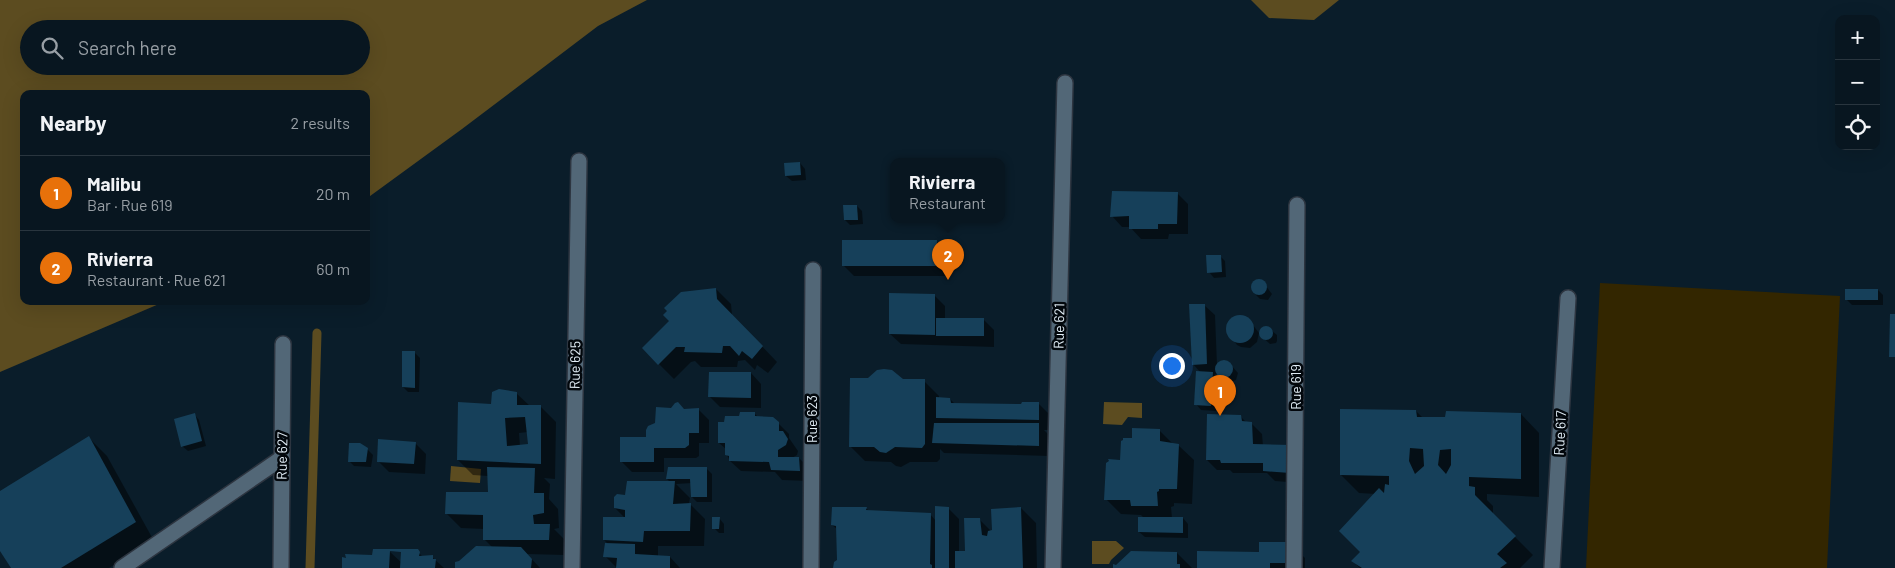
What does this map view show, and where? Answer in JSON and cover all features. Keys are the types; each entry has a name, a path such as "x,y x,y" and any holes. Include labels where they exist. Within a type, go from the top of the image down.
{"street":[{"name":"Rue 621","path":"1053,568 1065,84"},
{"name":"Rue 625","path":"572,568 579,161"},
{"name":"Rue 619","path":"1294,568 1297,206"},
{"name":"Rue 623","path":"810,568 813,270"},
{"name":"Rue 617","path":"1552,568 1568,298"},
{"name":"Rue 627","path":"281,568 283,344"},
{"path":"122,568 282,458"}],"shaded area":[{"path":"0,0 647,0 598,26 370,196 370,90 20,90 20,305 157,305 0,372"},
{"path":"1251,0 1339,0 1314,20 1269,18"},
{"path":"1600,283 1840,296 1827,568 1586,568"},
{"path":"1104,402 1142,403 1142,418 1128,417 1122,425 1103,424"},
{"path":"451,466 481,469 480,483 450,481"},
{"path":"1092,541 1116,541 1124,548 1109,564 1092,564"}],"building":[{"path":"800,162 801,175 785,176 784,163"},
{"path":"1112,191 1178,192 1177,224 1158,224 1158,229 1129,229 1129,216 1110,217"},
{"path":"843,205 857,205 858,220 844,220"},
{"path":"842,240 937,240 936,266 842,266"},
{"path":"1206,255 1221,255 1222,272 1207,273"},
{"path":"1256,279 1262,279 1267,284 1265,293 1256,295 1251,290 1251,284"},
{"path":"716,288 717,299 763,346 752,359 742,351 739,356 730,346 723,346 722,353 684,352 685,347 676,347 658,365 642,348 669,321 663,315 667,311 664,308 681,292"},
{"path":"1845,289 1878,289 1878,300 1845,300"},
{"path":"889,293 935,294 935,335 889,334"},
{"path":"1189,304 1205,304 1207,364 1192,365"},
{"path":"1890,314 1895,314 1895,357 1889,357"},
{"path":"1240,315 1250,319 1254,329 1250,339 1240,343 1230,339 1226,329 1230,319"},
{"path":"936,318 984,318 984,336 936,336"},
{"path":"1263,326 1269,326 1273,333 1269,340 1263,340 1259,336 1259,330"},
{"path":"402,351 415,351 415,388 402,387"},
{"path":"1224,360 1230,363 1233,369 1230,375 1224,378 1218,375 1215,369 1218,363"},
{"path":"877,370 892,370 903,379 925,379 925,444 922,448 895,447 886,453 880,452 874,447 849,447 850,378 868,378"},
{"path":"1196,371 1213,372 1211,406 1194,405"},
{"path":"709,372 751,372 751,398 708,397"},
{"path":"499,389 517,392 517,405 541,405 541,464 457,460 458,402 491,404 492,392","holes":["525,417 528,444 507,446 505,418"]},
{"path":"936,397 950,398 951,403 1021,404 1022,402 1039,402 1039,420 936,418"},
{"path":"678,402 684,409 699,408 699,433 689,433 689,445 685,448 654,448 654,462 620,462 620,437 646,437 648,426 655,423 656,407 671,408"},
{"path":"1340,409 1416,410 1417,417 1445,417 1446,411 1521,413 1521,479 1469,477 1469,486 1475,487 1475,495 1516,536 1497,554 1507,563 1500,568 1362,568 1351,561 1360,552 1339,531 1379,488 1384,493 1385,484 1389,485 1389,476 1340,475","holes":["1410,448 1423,449 1424,466 1415,474 1409,461","1451,449 1451,465 1446,474 1438,465 1440,450"]},
{"path":"740,412 755,412 755,416 773,417 779,422 779,431 783,431 788,439 786,445 778,450 778,457 799,457 800,471 771,470 769,462 729,461 729,456 725,455 725,443 718,443 718,422 724,422 725,416 739,416"},
{"path":"195,413 202,441 181,447 174,419"},
{"path":"1207,414 1241,415 1242,421 1252,422 1253,444 1291,445 1290,473 1263,471 1263,463 1221,463 1220,460 1206,460"},
{"path":"934,423 1039,423 1039,446 932,443"},
{"path":"1132,428 1160,429 1160,441 1179,444 1177,489 1159,489 1157,492 1158,506 1131,506 1130,500 1104,500 1106,463 1109,461 1108,459 1120,460 1121,441 1123,438 1132,438"},
{"path":"89,436 136,522 61,568 11,568 0,551 0,491"},
{"path":"378,439 416,442 414,464 377,462"},
{"path":"349,443 360,443 368,448 366,462 348,462"},
{"path":"487,467 535,468 534,493 544,493 544,513 533,515 534,524 550,524 549,540 483,540 483,515 445,514 446,492 488,492"},
{"path":"668,467 707,467 707,497 691,497 690,479 666,479"},
{"path":"627,481 675,481 673,504 691,503 690,531 644,531 643,542 603,540 603,517 625,517 625,510 614,508 614,497 617,494 625,495"},
{"path":"935,506 949,507 949,568 935,568"},
{"path":"832,507 867,507 866,510 931,513 930,564 932,568 833,568 834,562 837,560 836,526 831,525"},
{"path":"1021,507 1023,568 955,568 955,551 965,551 964,518 980,518 982,535 987,536 988,531 992,530 991,509"},
{"path":"712,517 720,517 719,529 712,529"},
{"path":"1138,517 1183,517 1183,533 1138,532"},
{"path":"1259,542 1291,542 1291,563 1270,563 1270,568 1197,568 1197,551 1259,552"},
{"path":"605,543 635,544 635,554 670,556 670,568 616,568 617,558 603,557"},
{"path":"476,546 521,547 532,559 531,568 455,568 455,562 459,561"},
{"path":"373,549 418,549 420,552 419,556 433,555 433,559 436,559 435,568 400,568 401,552 390,551 389,568 342,568 342,557 346,558 345,554 372,555"},
{"path":"1131,551 1177,552 1177,564 1180,564 1180,568 1113,568 1113,564 1116,565"}],"waterway":[{"path":"310,568 317,333"}],"place":[{"name":"Rivierra","path":"948,280"},
{"name":"Malibu","path":"1220,416"}]}
